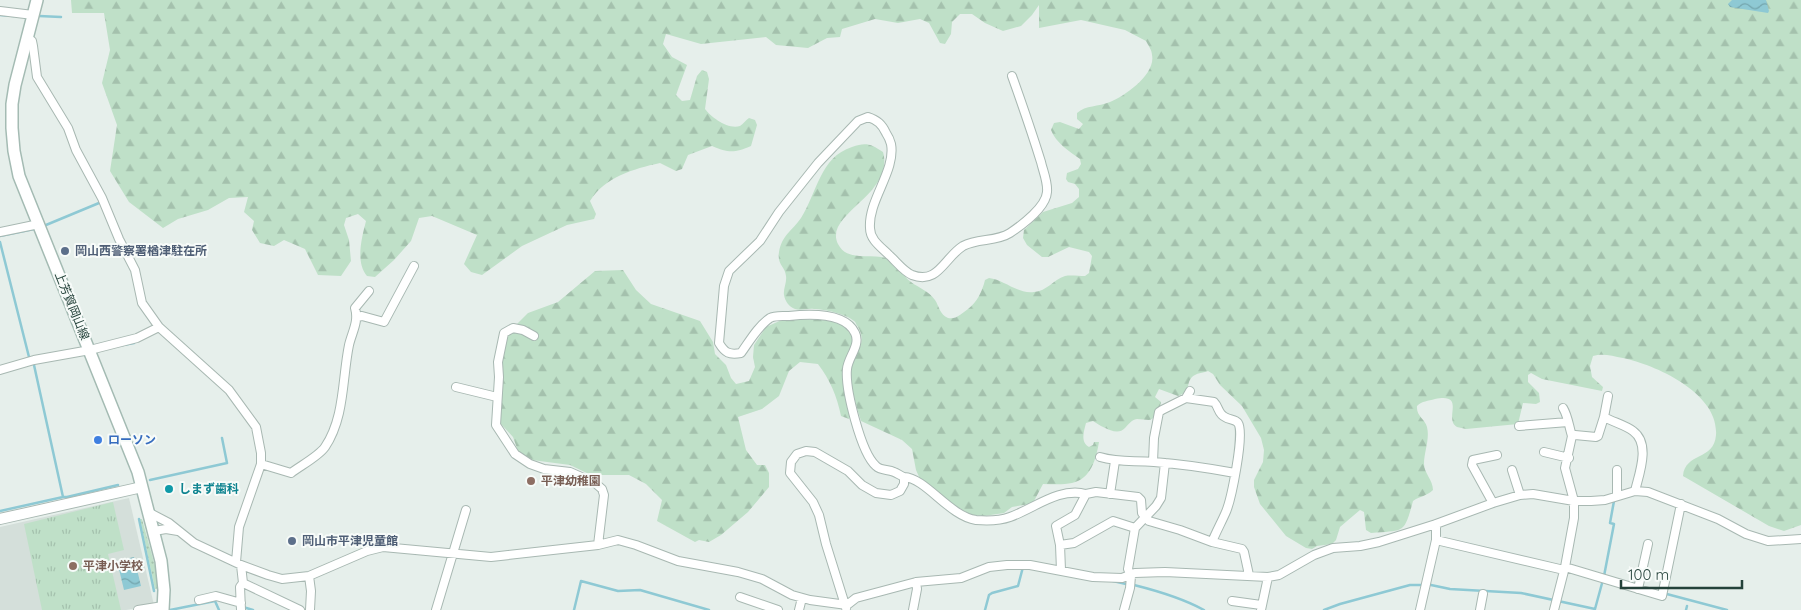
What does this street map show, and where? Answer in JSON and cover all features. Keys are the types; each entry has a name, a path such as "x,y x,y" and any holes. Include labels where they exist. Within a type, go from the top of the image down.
{"main road":[{"name":"上芳賀岡山線","path":"38,0 15,85 12,128 19,176 118,420 142,487 154,532 164,584 163,608"}],"street":[{"path":"0,11 33,15"},
{"path":"28,38 34,46 37,77 68,128 76,150 102,198 119,239 135,270 142,303 159,327 229,390 256,427 261,464 239,527 239,563 243,583 240,587 241,607 216,596 199,600"},
{"path":"1012,76 1034,141 1047,192 1044,202 1028,220 1009,234 1000,238 970,242 959,249 932,276 920,278 908,273 873,239 870,228 871,213 890,159 891,144 884,128 877,120 868,117 858,121 818,164 779,212 760,241 729,271 724,286 719,343 724,351 731,354 741,353 763,324 772,317 812,314 834,318 850,324 856,335 856,346 849,359 847,370 850,395 860,440 870,461 878,469 892,471 918,482 948,506 973,519 980,520 993,521 1010,517 1068,492 1086,494 1096,492 1138,496 1141,500 1142,513 1149,521 1212,542 1242,548 1249,575"},
{"path":"0,232 38,224"},
{"path":"358,317 362,316 384,322 414,266"},
{"path":"261,464 291,473 324,448 336,424 344,392 349,346 358,317 355,308 369,291"},
{"path":"0,370 31,361 90,350 137,338 159,327"},
{"path":"534,336 523,330 513,328 504,333 498,362 496,425 515,454 530,464 544,469 570,472 595,483 602,489 604,495 598,544"},
{"path":"456,387 497,397"},
{"path":"1153,462 1154,438 1159,412 1188,395 1214,402 1219,413 1224,417 1237,421 1240,425 1240,441 1231,498 1212,542"},
{"path":"1572,436 1596,438 1598,436 1608,396"},
{"path":"1554,610 1565,569 1574,518 1574,501 1565,468 1569,458 1572,436 1564,408"},
{"path":"1604,417 1634,432 1639,438 1644,450 1635,491"},
{"path":"1519,426 1568,422"},
{"path":"846,608 819,515 812,502 790,473 791,462 797,454 806,451 815,452 848,471 862,485 876,493 891,495 900,491 904,484 904,477"},
{"path":"1544,452 1569,458"},
{"path":"1493,503 1472,465 1473,460 1497,455"},
{"path":"1100,457 1115,461 1153,462 1204,467 1235,473"},
{"path":"1110,494 1115,461"},
{"path":"1124,610 1130,588 1128,569 1135,528 1161,498 1165,463"},
{"path":"1512,470 1520,495"},
{"path":"1617,470 1617,496"},
{"path":"0,518 142,487"},
{"path":"846,608 856,598 916,582 961,578 990,567 1007,565 1030,565 1093,577 1122,578 1136,573 1166,572 1268,577 1278,575 1314,555 1333,548 1360,546 1379,542 1520,495 1546,495 1574,501 1606,500 1635,491 1648,492 1718,519 1746,534 1768,541 1801,539"},
{"path":"1061,570 1060,545 1056,526 1074,515 1086,494"},
{"path":"1436,540 1603,578 1639,587 1662,596 1681,504"},
{"path":"436,610 466,510"},
{"path":"148,512 169,522 194,543 268,575 282,579 308,576 367,551 383,547 490,557 618,540 678,561 738,572 762,579 792,595 846,608"},
{"path":"1060,545 1074,543 1113,521 1135,528"},
{"path":"1420,610 1436,540 1436,524"},
{"path":"154,532 166,529 178,531"},
{"path":"1639,587 1648,544"},
{"path":"308,576 311,591 310,610"},
{"path":"1232,601 1261,607 1268,577"},
{"path":"913,610 917,589 916,582"},
{"path":"243,583 300,610"},
{"path":"1480,610 1483,594"},
{"path":"740,597 778,610"},
{"path":"799,610 802,598"},
{"path":"138,610 163,608"}],"shaded area":[{"name":"平津小学校","path":"129,498 154,605 126,610 0,610 0,527"}],"green space":[{"path":"71,0 1801,0 1801,525 1784,531 1769,526 1683,476 1685,468 1689,463 1710,449 1714,443 1716,435 1714,420 1707,406 1697,394 1668,374 1637,362 1604,355 1593,356 1590,366 1592,377 1603,387 1602,391 1542,379 1531,373 1528,375 1528,382 1539,393 1540,402 1536,404 1523,403 1518,424 1466,429 1457,427 1453,423 1453,408 1450,400 1445,398 1435,399 1419,404 1417,409 1426,424 1428,432 1424,467 1432,483 1433,490 1413,501 1407,520 1401,529 1396,531 1371,533 1366,530 1364,512 1360,510 1340,527 1336,540 1332,544 1317,546 1312,549 1306,548 1286,536 1260,504 1254,487 1254,480 1263,462 1264,450 1261,438 1242,406 1208,371 1192,377 1187,390 1178,396 1159,389 1155,397 1161,402 1157,413 1149,420 1138,419 1132,421 1125,428 1118,431 1109,430 1093,421 1086,423 1083,436 1086,445 1089,447 1094,442 1099,442 1092,467 1078,481 1065,484 1043,484 1034,501 1030,504 1012,507 1004,513 984,516 972,515 948,502 920,479 916,470 912,449 902,440 861,421 851,382 852,363 862,339 858,327 855,321 840,314 818,309 797,310 786,302 784,290 786,276 779,260 780,246 801,218 826,167 841,152 865,144 883,152 884,167 879,180 870,192 840,223 836,233 838,244 848,254 891,260 908,280 933,297 945,317 956,317 971,306 979,296 985,280 989,278 1022,291 1034,292 1043,290 1065,276 1085,276 1089,273 1092,256 1089,252 1069,247 1048,257 1042,257 1027,245 1023,238 1024,230 1043,212 1072,203 1079,197 1079,189 1075,184 1068,182 1066,179 1067,173 1078,169 1081,164 1080,159 1063,146 1053,135 1051,130 1054,123 1060,122 1079,129 1083,124 1077,119 1077,113 1084,109 1106,104 1123,95 1131,90 1149,70 1152,62 1151,49 1146,41 1125,30 1081,20 1039,28 1039,5 1021,26 1003,31 985,23 972,14 960,14 952,22 951,34 945,44 940,43 929,23 920,19 898,23 875,19 842,29 840,37 827,38 808,48 776,45 766,37 701,44 666,34 663,44 672,57 687,65 676,95 682,101 690,100 697,76 702,70 707,72 709,79 705,109 711,116 730,126 740,126 749,118 755,120 757,125 751,146 732,151 712,146 688,155 682,169 676,171 660,163 620,175 603,186 590,201 596,214 594,219 567,225 522,246 482,275 471,272 464,264 477,235 432,216 419,218 411,241 375,277 367,276 361,264 360,257 366,221 358,214 346,218 344,225 349,240 351,261 341,276 318,275 305,249 284,240 274,246 260,243 252,230 254,221 244,212 248,197 229,198 208,210 178,219 163,228 129,202 110,171 117,125 102,83 110,50 104,13 72,13"},
{"path":"623,270 636,290 651,304 700,321 713,342 715,354 726,365 731,378 736,384 749,381 755,367 753,357 754,345 766,327 784,319 827,320 847,326 853,336 854,345 847,358 851,413 849,419 841,416 832,388 818,364 800,362 789,371 779,396 762,409 738,417 746,450 757,465 765,465 769,473 769,487 748,512 721,535 709,542 699,540 695,542 657,521 662,500 646,484 629,475 591,475 570,465 532,460 518,451 513,437 500,423 501,361 507,334 528,313 558,302 595,271"},
{"path":"113,502 124,550 108,554 121,610 42,610 24,524"},
{"path":"140,519 142,519 155,566 158,589 155,589"}],"water":[{"path":"1732,0 1766,0 1769,11 1768,13 1730,7 1728,4"},
{"path":"134,557 141,586 124,590 117,561"}],"waterway":[{"path":"0,15 14,16"},
{"path":"39,16 61,17"},
{"path":"46,225 99,203"},
{"path":"0,236 34,229"},
{"path":"0,242 29,357 34,365 63,497 0,511"},
{"path":"123,345 134,343"},
{"path":"150,480 227,463 222,438"},
{"path":"63,497 118,485"},
{"path":"1324,610 1410,585 1431,585 1450,589 1521,593 1595,609 1604,576 1614,524 1610,523 1614,501"},
{"path":"139,519 154,591"},
{"path":"985,610 989,595 1018,586 1023,567"},
{"path":"574,610 581,581 618,591 640,590 709,610"},
{"path":"1113,581 1126,584"},
{"path":"1134,585 1170,595 1204,610"},
{"path":"1663,593 1727,610"},
{"path":"170,610 215,601 219,610"},
{"path":"1686,610 1687,606"},
{"path":"243,607 253,610"}],"place":[{"name":"岡山西警察署楢津駐在所","path":"65,251"},
{"name":"ローソン","path":"98,440"},
{"name":"平津幼稚園","path":"531,481"},
{"name":"しまず歯科","path":"169,489"},
{"name":"岡山市平津児童館","path":"292,541"},
{"name":"平津小学校","path":"73,566"}]}
